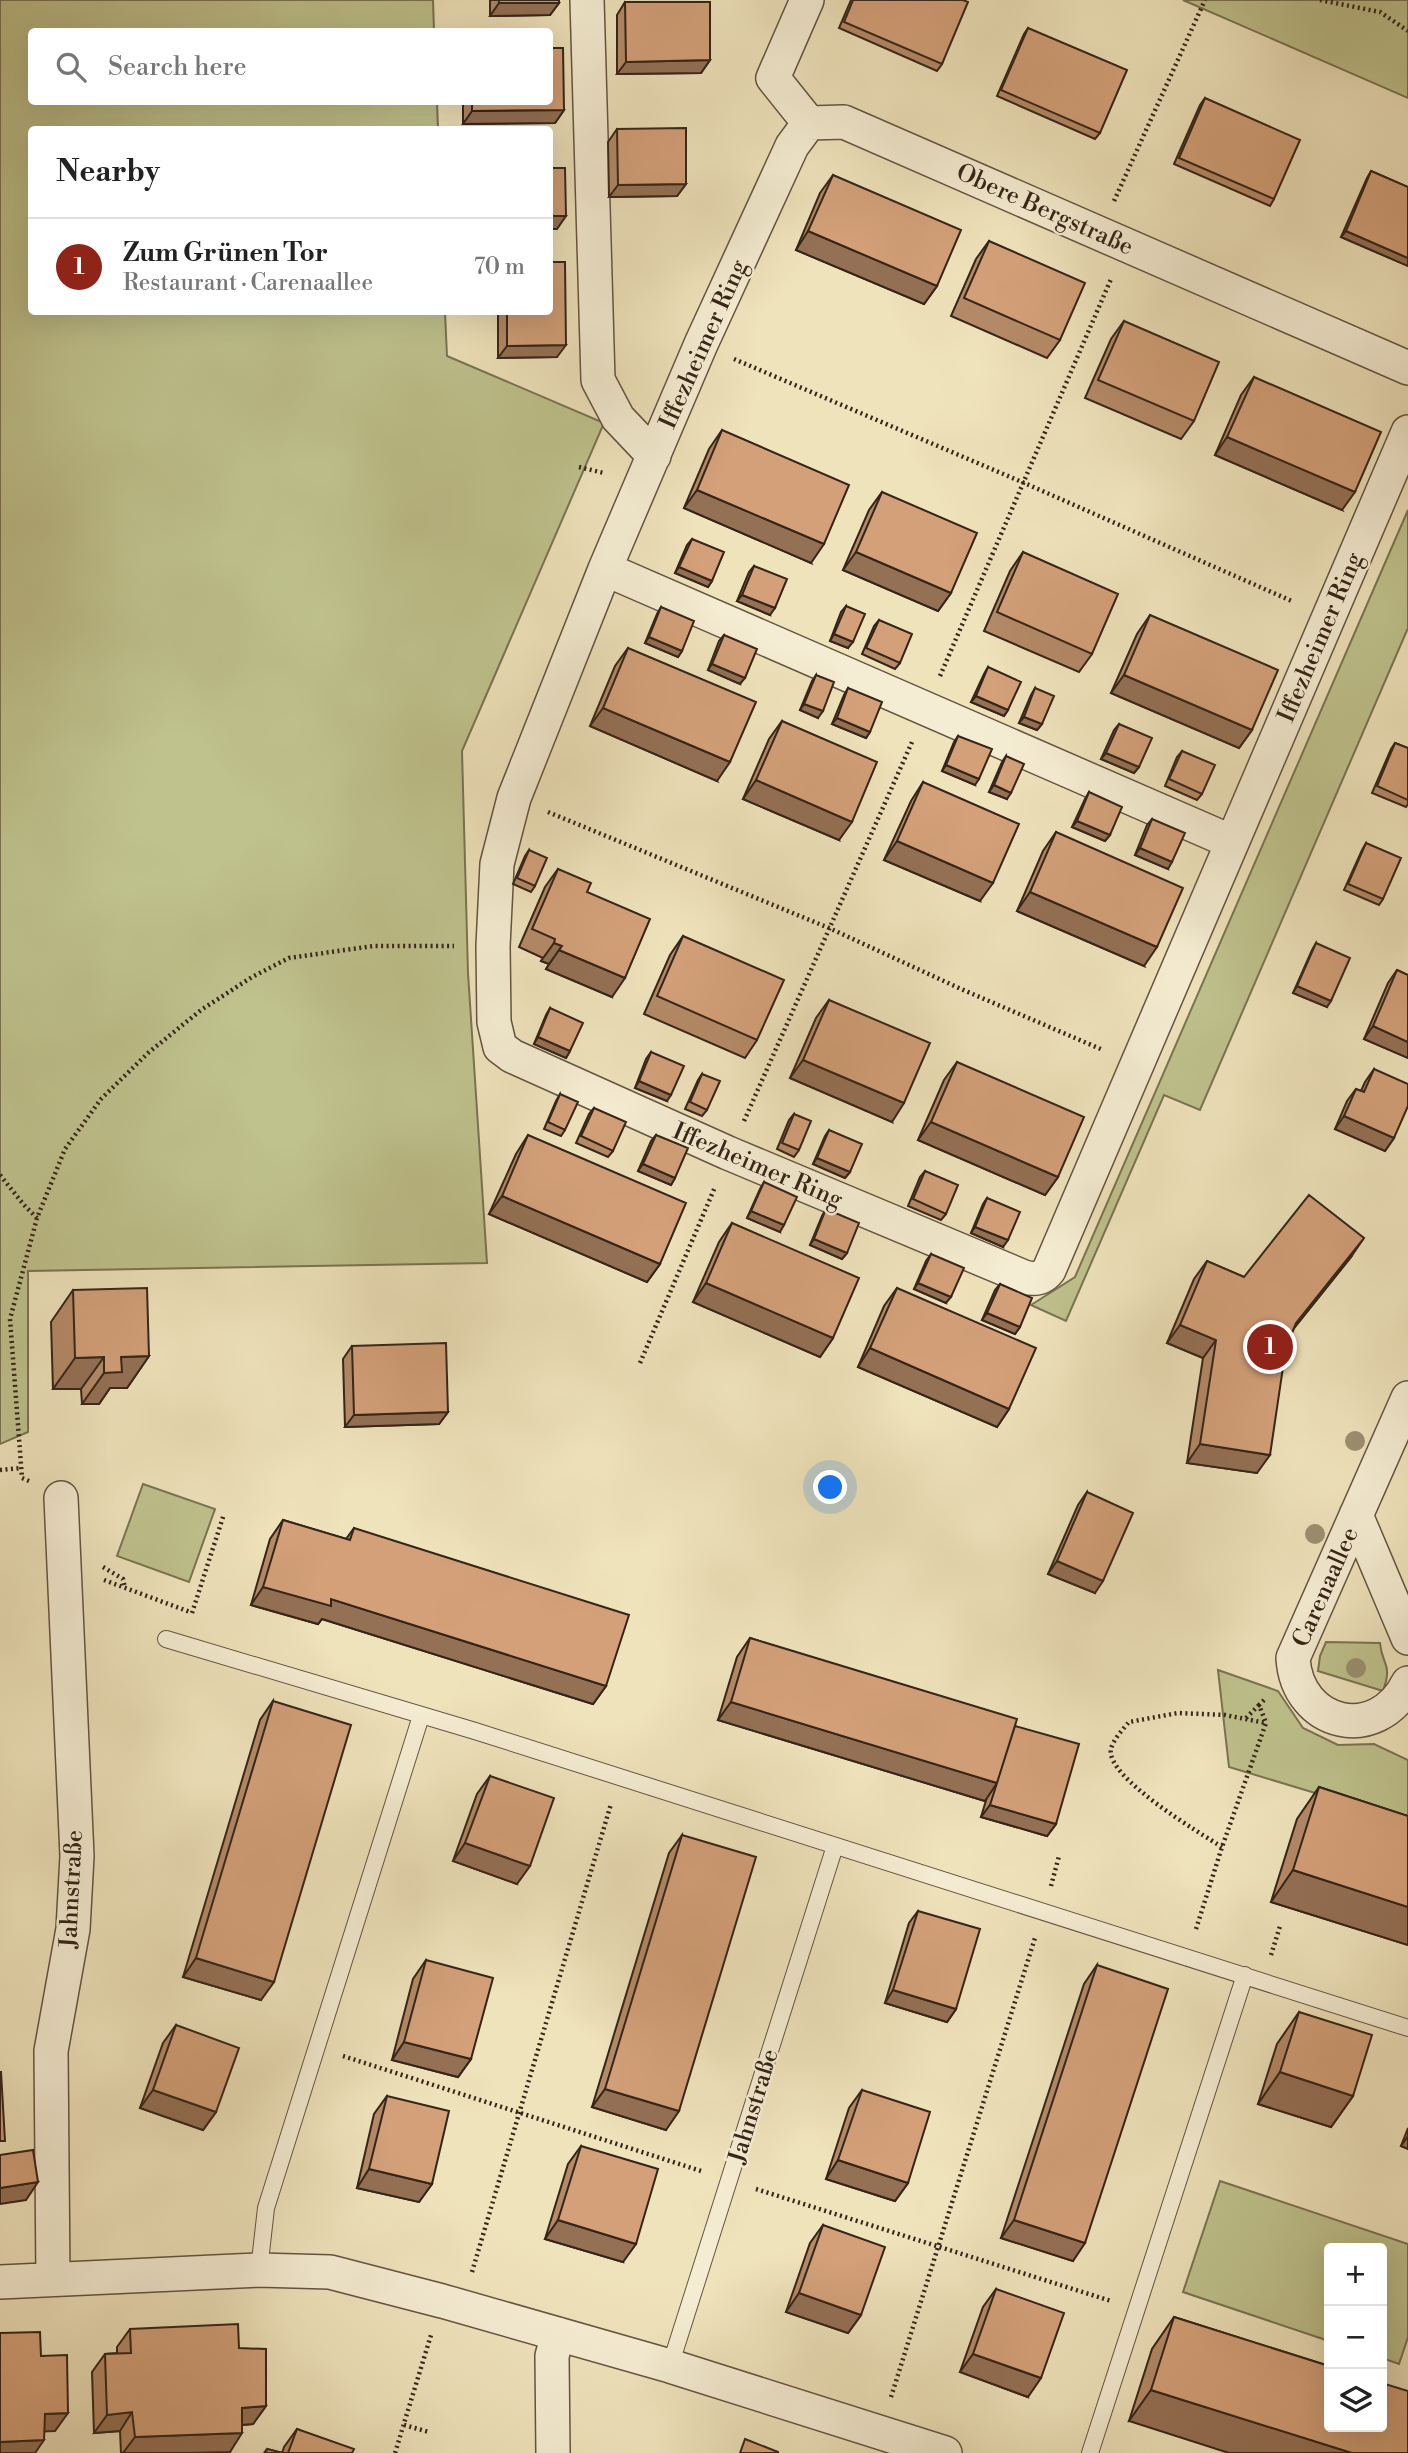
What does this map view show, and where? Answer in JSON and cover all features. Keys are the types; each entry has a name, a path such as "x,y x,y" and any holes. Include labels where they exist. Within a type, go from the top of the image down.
{"street":[{"path":"587,0 598,380 618,418 654,456"},
{"path":"807,0 773,78 809,123"},
{"name":"Obere Bergstraße","path":"809,123 845,122 1408,368"},
{"name":"Iffezheimer Ring","path":"809,123 792,146 701,344 605,569 514,798 497,864 493,946 494,1022 500,1047 512,1056 729,1153 1024,1277 1038,1279 1044,1276 1049,1270 1408,432"},
{"path":"605,569 1232,842"},
{"name":"Carenaallee","path":"1408,1398 1293,1658 1299,1688 1307,1700 1332,1718 1346,1721 1377,1717 1391,1708 1402,1696 1408,1683"},
{"name":"Jahnstraße","path":"53,2279 50,2222 51,2051 73,1929 77,1856 61,1498"},
{"name":"Carenaallee","path":"1356,1515 1408,1638"},
{"path":"0,2282 259,2270 330,2272 670,2366 945,2453"},
{"path":"554,2453 552,2356 558,2334"}],"lane":[{"path":"166,1639 619,1777 1408,2028"},
{"path":"259,2270 266,2208 421,1716"},
{"name":"Jahnstraße","path":"670,2366 835,1846"},
{"path":"1090,2453 1245,1975"}],"path":[{"path":"640,1363 729,1153 927,709 1126,244 1133,221 1112,206 1205,0"},
{"path":"1320,0 1380,12 1408,31"},
{"path":"701,344 1329,618"},
{"path":"514,798 828,928 1136,1064"},
{"path":"61,1498 22,1478 10,1319 37,1217 65,1149 101,1099 148,1053 201,1010 252,977 289,958 373,946 457,946"},
{"path":"0,1175 37,1217"},
{"path":"0,1470 21,1468"},
{"path":"192,1613 224,1514"},
{"path":"103,1580 201,1617"},
{"path":"1245,1719 1259,1705"},
{"path":"1204,1903 1266,1723 1225,1715 1178,1713 1129,1722 1111,1749 1112,1762 1139,1791 1222,1847"},
{"path":"395,2453 452,2304 519,2112 619,1777"},
{"path":"880,2431 1059,1856"},
{"path":"315,2047 1137,2309"},
{"path":"404,2425 429,2432"}],"green space":[{"path":"0,0 433,0 434,28 28,28 28,105 437,105 438,126 28,126 28,315 445,315 447,356 604,423 462,751 468,973 487,1263 28,1271 28,1432 0,1444"},
{"path":"1183,0 1408,0 1408,98"},
{"path":"1408,510 1408,628 1200,1110 1164,1095 1066,1321 1031,1305 1075,1277"},
{"path":"143,1484 215,1509 189,1582 117,1556"},
{"path":"1326,1642 1380,1643 1387,1670 1383,1691 1318,1671"},
{"path":"1218,1670 1278,1691 1303,1728 1338,1745 1374,1744 1408,1760 1408,1821 1229,1767"},
{"path":"1220,2181 1408,2244 1408,2337 1399,2364 1387,2360 1387,2243 1324,2243 1324,2339 1183,2292"}],"building":[{"path":"499,0 559,0 559,3 499,3"},
{"path":"853,0 968,2 942,64 844,22"},
{"path":"625,2 710,2 710,60 626,62"},
{"path":"1028,28 1127,70 1100,133 1001,90"},
{"path":"553,48 563,48 564,110 472,111 472,105 553,105"},
{"path":"1205,98 1300,140 1274,199 1179,158"},
{"path":"686,128 686,184 618,185 617,129"},
{"path":"553,168 565,168 566,216 553,216"},
{"path":"1371,171 1408,187 1408,258 1346,231"},
{"path":"833,175 961,230 937,286 808,231"},
{"path":"989,241 1085,283 1060,340 964,298"},
{"path":"553,262 565,262 566,345 507,346 507,315 553,315"},
{"path":"1124,321 1219,362 1194,421 1098,380"},
{"path":"1254,377 1381,432 1355,492 1227,437"},
{"path":"722,430 849,485 824,544 697,490"},
{"path":"882,492 977,533 951,593 856,552"},
{"path":"692,539 724,552 712,581 679,567"},
{"path":"1023,552 1118,594 1092,654 997,612"},
{"path":"754,566 787,579 775,608 742,595"},
{"path":"846,606 865,614 853,642 834,634"},
{"path":"661,607 694,621 682,651 649,637"},
{"path":"1150,615 1278,670 1252,730 1124,675"},
{"path":"879,620 912,634 900,663 866,648"},
{"path":"724,635 757,649 745,678 712,664"},
{"path":"628,648 756,702 730,762 603,708"},
{"path":"988,667 1021,682 1008,710 976,696"},
{"path":"816,675 834,682 823,711 804,704"},
{"path":"848,688 882,702 870,732 837,718"},
{"path":"1035,688 1054,696 1042,724 1024,717"},
{"path":"782,721 877,762 852,822 756,780"},
{"path":"1119,724 1152,738 1139,767 1106,753"},
{"path":"958,736 992,749 979,779 946,765"},
{"path":"1395,743 1408,748 1408,800 1377,786"},
{"path":"1182,751 1215,765 1202,794 1169,779"},
{"path":"1006,756 1024,764 1011,793 994,785"},
{"path":"923,782 1019,824 993,883 897,841"},
{"path":"1089,792 1122,807 1110,835 1077,821"},
{"path":"1152,819 1185,833 1172,862 1140,848"},
{"path":"1056,832 1183,888 1157,947 1030,892"},
{"path":"1366,843 1401,858 1383,899 1348,884"},
{"path":"529,850 547,858 535,886 517,878"},
{"path":"558,869 591,883 587,892 650,919 625,978 559,950 562,946 554,943 555,939 532,929"},
{"path":"683,936 784,980 757,1040 657,996"},
{"path":"1316,943 1350,958 1331,1001 1297,986"},
{"path":"1397,970 1408,975 1408,1042 1373,1026"},
{"path":"829,1000 930,1043 904,1103 803,1060"},
{"path":"550,1008 583,1023 570,1051 538,1037"},
{"path":"651,1052 684,1066 671,1095 639,1081"},
{"path":"957,1062 1084,1117 1058,1177 931,1122"},
{"path":"1374,1069 1408,1084 1408,1106 1394,1138 1344,1116 1356,1089 1364,1092"},
{"path":"702,1074 720,1081 707,1110 690,1102"},
{"path":"560,1094 578,1102 565,1130 548,1122"},
{"path":"594,1108 626,1122 613,1151 581,1136"},
{"path":"794,1114 811,1121 799,1150 782,1143"},
{"path":"829,1130 862,1144 850,1172 817,1158"},
{"path":"528,1135 686,1203 660,1264 502,1196"},
{"path":"656,1135 688,1148 675,1178 643,1164"},
{"path":"925,1171 958,1185 946,1214 913,1199"},
{"path":"764,1182 797,1197 784,1225 751,1211"},
{"path":"1309,1195 1364,1238 1296,1323 1286,1347 1270,1455 1200,1444 1216,1340 1180,1325 1207,1261 1244,1277"},
{"path":"987,1198 1020,1212 1008,1240 975,1227"},
{"path":"826,1209 859,1223 847,1253 814,1239"},
{"path":"732,1223 859,1278 833,1338 706,1283"},
{"path":"931,1254 964,1268 951,1297 918,1283"},
{"path":"1000,1284 1032,1298 1020,1327 987,1313"},
{"path":"147,1288 149,1356 121,1357 122,1372 104,1373 104,1357 75,1358 73,1290"},
{"path":"897,1288 1036,1348 1009,1409 870,1348"},
{"path":"446,1343 448,1412 354,1415 352,1346"},
{"path":"1087,1492 1133,1513 1103,1581 1057,1561"},
{"path":"283,1520 350,1540 354,1528 629,1615 606,1686 331,1599 331,1606 263,1587"},
{"path":"750,1638 1017,1719 997,1783 731,1702"},
{"path":"273,1701 351,1725 274,1982 196,1958"},
{"path":"1015,1726 1079,1744 1056,1824 990,1805"},
{"path":"490,1776 554,1798 530,1866 465,1843"},
{"path":"1319,1787 1408,1816 1408,1907 1293,1870"},
{"path":"682,1835 756,1857 679,2111 605,2089"},
{"path":"918,1911 980,1929 956,2009 893,1990"},
{"path":"426,1960 493,1978 471,2059 404,2042"},
{"path":"1097,1965 1168,1989 1085,2243 1014,2220"},
{"path":"1299,2012 1372,2035 1353,2096 1280,2072"},
{"path":"176,2025 239,2048 216,2112 153,2090"},
{"path":"1,2072 5,2141 0,2141"},
{"path":"862,2090 930,2112 908,2183 838,2160"},
{"path":"387,2096 449,2111 432,2184 369,2169"},
{"path":"581,2146 658,2169 636,2244 558,2220"},
{"path":"33,2150 38,2182 0,2188 0,2155"},
{"path":"823,2225 885,2247 861,2315 799,2293"},
{"path":"996,2289 1064,2313 1041,2378 973,2354"},
{"path":"1174,2317 1324,2364 1324,2432 1387,2432 1387,2385 1408,2391 1408,2453 1352,2453 1151,2390"},
{"path":"238,2324 239,2348 266,2349 266,2406 242,2408 242,2433 135,2437 132,2412 107,2415 105,2354 131,2353 130,2329"},
{"path":"40,2332 41,2356 67,2355 68,2413 45,2414 44,2440 0,2442 0,2333"},
{"path":"297,2429 354,2449 352,2453 288,2453"},
{"path":"745,2439 778,2452 778,2453 740,2453"},
{"path":"267,2449 283,2453 266,2453"}],"place":[{"name":"Zum Grünen Tor","path":"1270,1347"}]}
